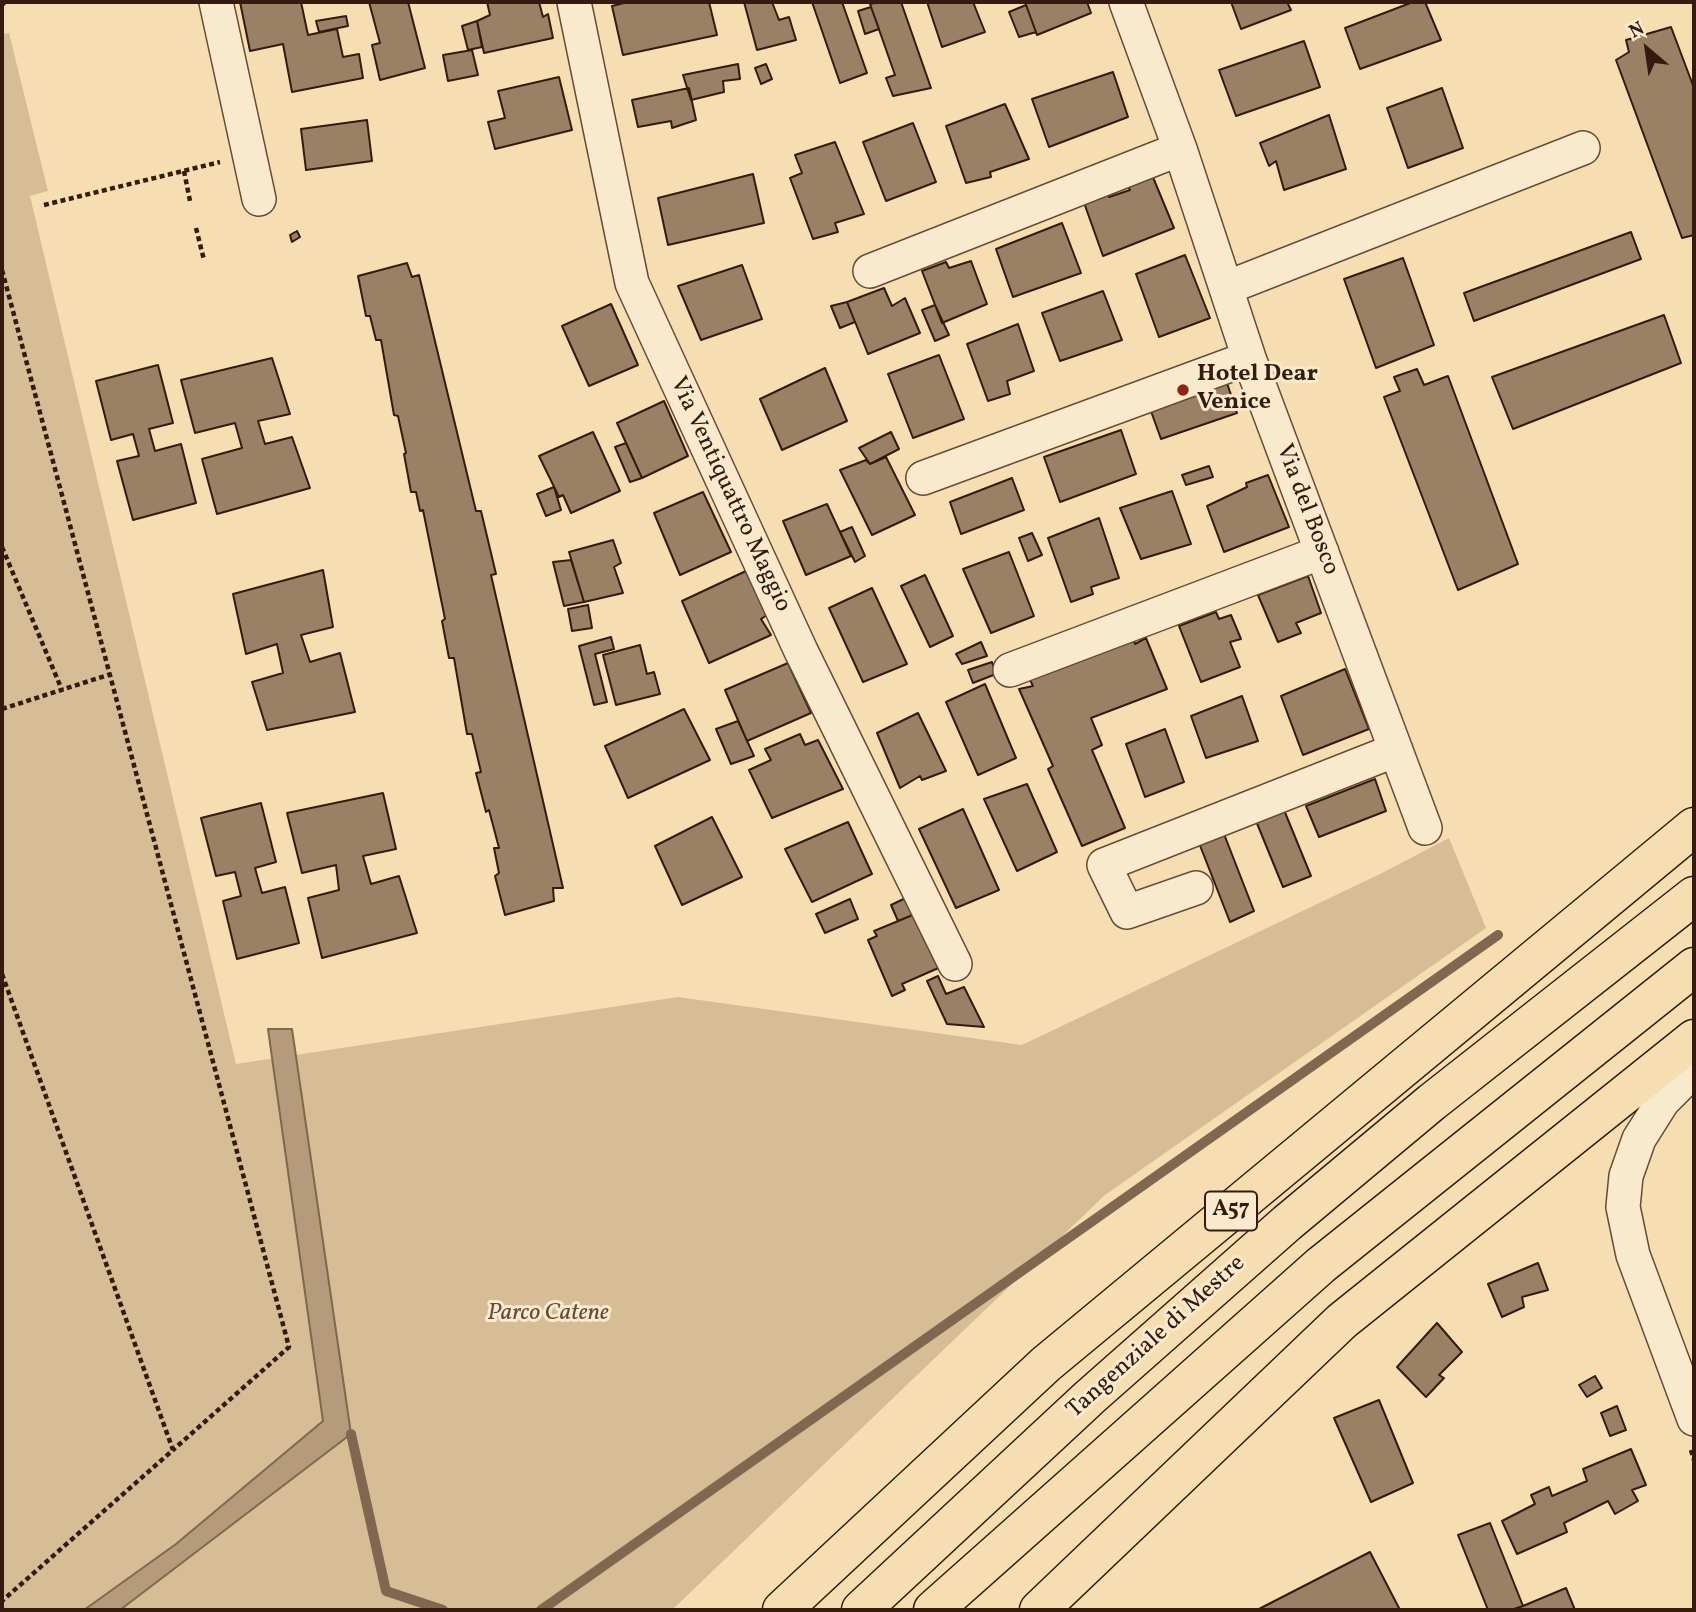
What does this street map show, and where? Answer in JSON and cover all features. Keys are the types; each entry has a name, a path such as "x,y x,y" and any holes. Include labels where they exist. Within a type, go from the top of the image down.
{"highway":[{"name":"A57","path":"782,1610 1046,1364 1694,827"},
{"name":"Tangenziale di Mestre","path":"861,1610 1090,1396 1287,1223 1432,1102 1694,896"},
{"path":"933,1610 1321,1265 1694,967"},
{"path":"1039,1610 1342,1321 1694,1038"}],"street":[{"path":"216,2 259,199"},
{"name":"Via Ventiquattro Maggio","path":"574,2 632,284 801,651 955,964"},
{"name":"Via del Bosco","path":"1126,2 1180,149 1249,358 1425,828"},
{"path":"1226,288 1583,148"},
{"path":"870,271 1180,149"},
{"path":"923,478 1249,358"},
{"path":"1010,670 1322,552"},
{"path":"1196,888 1127,912 1104,865 1396,750"},
{"path":"1694,1070 1663,1101 1639,1139 1626,1176 1623,1207 1633,1255 1694,1419"}],"path":[{"path":"44,205 226,161"},
{"path":"184,171 190,201"},
{"path":"196,228 204,260"},
{"path":"2,270 289,1347 2,1601"},
{"path":"2,547 62,690"},
{"path":"2,709 111,674"},
{"path":"2,974 173,1450"}],"green space":[{"name":"Parco Catene","path":"9,33 48,191 30,196 236,1064 678,997 1022,1045 1382,873 1449,838 1486,928 1105,1195 672,1610 2,1610 2,34"}],"shaded area":[{"path":"268,1029 292,1029 351,1434 120,1610 84,1610 176,1544 323,1421"}],"building":[{"path":"240,2 301,2 308,35 337,29 343,57 359,54 363,78 292,92 283,44 250,51"},
{"path":"369,2 408,2 425,68 380,80 372,45 380,43"},
{"path":"487,2 539,2 543,17 548,14 553,38 484,53 477,21 490,15"},
{"path":"628,2 709,2 717,35 623,55 612,6"},
{"path":"744,2 772,2 779,20 789,17 796,40 757,50"},
{"path":"812,2 842,2 867,73 840,83"},
{"path":"901,2 931,88 893,96 886,78 895,75 870,4"},
{"path":"927,2 973,2 985,32 942,47"},
{"path":"1025,2 1087,2 1091,13 1037,35"},
{"path":"1231,2 1287,2 1291,10 1241,29"},
{"path":"1413,2 1425,2 1441,40 1360,69 1345,28"},
{"path":"1026,5 1036,32 1019,37 1009,12"},
{"path":"871,7 879,29 865,34 858,11"},
{"path":"346,16 348,26 319,32 316,21"},
{"path":"477,21 482,47 468,50 462,26"},
{"path":"1671,27 1694,88 1694,235 1682,238 1616,60 1629,52 1626,40"},
{"path":"1304,41 1320,87 1236,116 1219,70"},
{"path":"472,50 478,75 448,81 443,55"},
{"path":"738,64 740,79 723,81 724,92 691,100 683,75"},
{"path":"766,64 772,79 761,84 755,68"},
{"path":"1113,72 1128,117 1049,147 1032,99"},
{"path":"559,77 572,130 495,149 488,122 505,118 498,91"},
{"path":"689,88 696,120 672,128 671,121 638,127 632,100"},
{"path":"1442,88 1463,148 1408,168 1387,108"},
{"path":"1005,104 1029,159 990,172 991,177 966,183 946,126"},
{"path":"1329,115 1346,169 1284,190 1276,161 1269,166 1260,143"},
{"path":"367,120 372,161 306,170 301,129"},
{"path":"913,123 936,182 886,201 863,142"},
{"path":"835,142 864,214 835,223 838,232 813,239 790,178 802,173 795,155"},
{"path":"1150,170 1174,228 1103,256 1082,197 1106,188 1109,197 1130,190 1126,182"},
{"path":"753,174 764,223 668,245 658,198"},
{"path":"1062,223 1081,273 1013,297 996,249"},
{"path":"297,231 300,237 292,242 290,235"},
{"path":"1631,232 1641,259 1474,321 1464,293"},
{"path":"1185,255 1210,318 1159,337 1136,274"},
{"path":"1403,258 1434,345 1376,368 1344,279"},
{"path":"971,261 987,304 942,323 922,271 946,262 949,268"},
{"path":"407,263 412,277 419,275 476,511 481,511 496,574 491,575 563,888 553,888 554,901 505,915 495,876 499,873 494,848 499,848 476,773 481,772 472,734 467,734 454,658 449,658 442,621 445,619 423,510 420,511 416,492 411,492 404,454 406,453 398,416 394,415 381,340 376,340 370,316 366,316 358,276"},
{"path":"742,265 762,319 701,340 678,286"},
{"path":"884,288 892,306 905,298 920,333 868,354 847,302"},
{"path":"1103,291 1122,340 1060,361 1042,313"},
{"path":"847,302 855,322 840,328 831,306"},
{"path":"611,304 638,365 589,386 562,326"},
{"path":"935,305 949,335 935,341 922,310"},
{"path":"1664,315 1681,363 1513,429 1492,377"},
{"path":"1018,324 1034,371 1007,381 1010,394 988,401 967,344"},
{"path":"939,355 964,419 913,438 888,374"},
{"path":"272,358 290,414 258,421 265,444 292,437 310,488 217,514 202,459 242,448 235,423 195,433 181,380"},
{"path":"158,365 173,423 149,429 155,451 181,444 196,503 133,520 117,461 139,456 133,434 111,440 96,381"},
{"path":"825,368 847,421 782,450 760,399"},
{"path":"1417,369 1424,385 1448,376 1518,564 1458,590 1384,397 1400,391 1394,377"},
{"path":"1224,374 1237,413 1161,439 1148,403"},
{"path":"664,401 688,456 642,478 617,423"},
{"path":"1121,430 1136,474 1060,502 1044,457"},
{"path":"593,432 620,491 571,513 563,495 559,497 539,456"},
{"path":"891,432 899,449 870,464 859,448"},
{"path":"626,443 642,478 630,482 615,447"},
{"path":"886,457 915,515 872,535 840,470 866,460 870,464"},
{"path":"1209,466 1213,477 1186,485 1182,475"},
{"path":"1268,475 1289,527 1224,552 1207,506 1247,487 1246,483"},
{"path":"1012,478 1024,510 961,534 950,502"},
{"path":"554,487 561,510 546,516 537,494"},
{"path":"1172,491 1191,544 1141,559 1120,508"},
{"path":"703,492 731,552 680,575 654,513"},
{"path":"827,504 851,556 806,575 783,521"},
{"path":"1099,518 1119,578 1091,587 1093,594 1071,602 1048,538"},
{"path":"852,527 865,556 855,562 840,532"},
{"path":"1032,533 1042,555 1028,561 1019,538"},
{"path":"613,540 621,563 614,567 623,593 584,602 569,552"},
{"path":"1009,552 1034,616 991,633 963,569"},
{"path":"571,560 584,602 564,606 553,562"},
{"path":"323,570 333,627 301,635 310,662 340,653 355,712 267,730 252,682 283,673 277,644 246,654 233,594"},
{"path":"746,571 767,615 761,619 771,635 709,663 682,601"},
{"path":"925,575 953,636 930,647 901,586"},
{"path":"1308,576 1321,613 1296,623 1301,633 1278,642 1258,595"},
{"path":"872,588 907,664 863,682 829,608"},
{"path":"588,605 592,628 572,631 568,609"},
{"path":"1216,612 1219,619 1231,615 1241,639 1230,642 1240,667 1201,682 1179,626"},
{"path":"611,637 614,649 595,654 607,702 594,705 579,646"},
{"path":"1133,637 1135,644 1146,638 1167,689 1091,718 1102,745 1092,750 1125,828 1082,846 1048,769 1053,766 1019,689 1033,686 1029,678"},
{"path":"981,642 987,656 962,664 956,654"},
{"path":"640,645 647,674 654,672 660,694 616,705 603,655"},
{"path":"992,662 996,674 973,683 968,670"},
{"path":"788,663 811,713 747,741 725,690"},
{"path":"1345,669 1369,729 1303,755 1281,696"},
{"path":"985,684 1016,758 978,775 946,702"},
{"path":"1242,696 1258,741 1206,758 1191,716"},
{"path":"684,709 710,760 628,798 605,746"},
{"path":"918,713 946,771 922,780 920,776 900,788 877,733"},
{"path":"738,721 754,756 731,764 716,729"},
{"path":"1165,729 1184,782 1145,797 1126,744"},
{"path":"800,734 805,745 818,740 843,789 772,818 749,770 771,760 765,749"},
{"path":"1375,779 1386,811 1319,837 1306,806"},
{"path":"1027,784 1057,852 1017,871 984,799"},
{"path":"383,793 396,849 363,856 371,884 399,876 417,933 322,958 308,898 339,890 336,865 302,873 287,813"},
{"path":"261,803 276,862 255,868 262,893 285,887 299,943 237,959 223,901 241,896 235,872 216,876 201,818"},
{"path":"1282,805 1311,876 1283,887 1254,816"},
{"path":"963,809 999,890 956,908 919,829"},
{"path":"712,817 742,877 682,905 655,846"},
{"path":"848,822 872,874 812,902 785,849"},
{"path":"1224,834 1254,911 1230,922 1199,843"},
{"path":"912,895 920,912 898,921 891,905"},
{"path":"850,899 858,919 825,933 816,914"},
{"path":"920,912 943,966 902,984 905,990 892,996 868,940 877,936 874,931"},
{"path":"938,976 946,994 964,987 984,1027 947,1024 927,981"},
{"path":"1538,1263 1548,1290 1522,1297 1524,1307 1502,1317 1488,1284"},
{"path":"1437,1323 1462,1352 1439,1375 1444,1378 1426,1397 1397,1367"},
{"path":"1595,1376 1602,1388 1587,1397 1579,1385"},
{"path":"1379,1400 1413,1483 1371,1502 1334,1418"},
{"path":"1617,1406 1626,1430 1610,1436 1601,1413"},
{"path":"1631,1449 1646,1485 1632,1490 1638,1501 1615,1514 1608,1501 1564,1523 1567,1532 1517,1554 1502,1521 1535,1504 1531,1495 1549,1487 1552,1496 1587,1481 1583,1469"},
{"path":"1490,1523 1523,1606 1511,1610 1488,1610 1458,1535"},
{"path":"1370,1552 1400,1610 1257,1610"},
{"path":"1566,1588 1575,1610 1511,1610 1523,1606"}],"waterway":[{"path":"541,1610 1498,935"},
{"path":"351,1434 386,1591 443,1610"}],"place":[{"name":"Hotel Dear Venice","path":"1183,390"}]}
